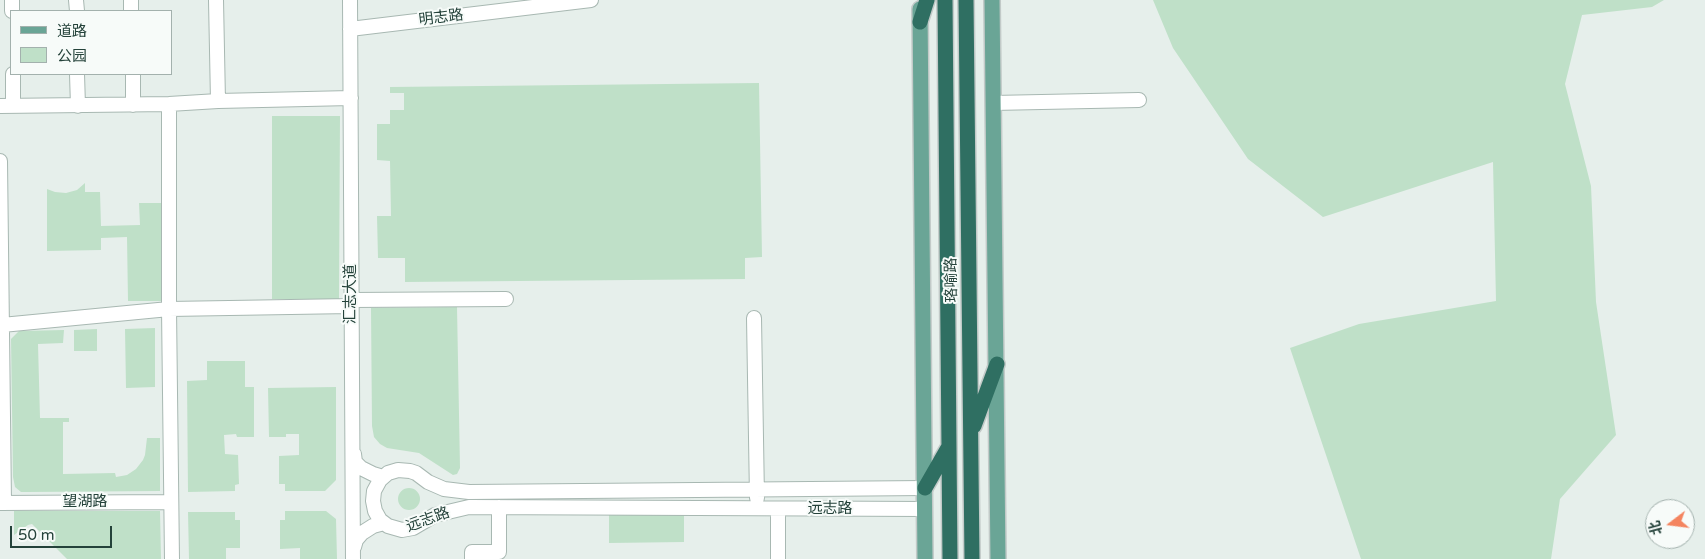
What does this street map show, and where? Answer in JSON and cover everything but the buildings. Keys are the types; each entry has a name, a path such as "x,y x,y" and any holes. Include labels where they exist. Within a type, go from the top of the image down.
{"highway":[{"path":"920,22 927,0"},
{"name":"珞喻路","path":"945,0 950,559"},
{"name":"珞喻路","path":"966,0 972,559"},
{"path":"970,434 997,364"},
{"path":"925,488 948,446"}],"main road":[{"path":"920,0 925,488 924,559"},
{"path":"992,0 998,559"}],"street":[{"path":"216,0 218,101"},
{"name":"汇志大道","path":"350,0 353,556"},
{"name":"明志路","path":"350,29 591,0"},
{"path":"12,75 6,106 133,105 350,98"},
{"path":"77,75 78,106"},
{"path":"133,75 133,105"},
{"path":"992,103 1139,100"},
{"path":"168,104 172,559"},
{"path":"0,160 2,503"},
{"path":"2,325 169,309 506,299"},
{"path":"754,318 757,508"},
{"path":"352,448 355,462 361,468 383,477"},
{"name":"远志路","path":"925,488 469,492 444,489 410,470 398,470 383,477 377,485 373,501 377,516 384,524 398,530 408,530 435,515 447,511 469,508 925,509"},
{"name":"望湖路","path":"2,503 171,502"},
{"path":"472,559 472,552 499,552 499,507"},
{"path":"778,509 778,559"},
{"path":"353,556 356,540 362,533 373,526 384,524"}],"green space":[{"path":"1153,0 1664,0 1652,7 1582,15 1565,84 1591,186 1596,302 1616,435 1560,499 1551,559 1361,559 1290,348 1359,324 1496,301 1493,162 1323,217 1248,159 1173,48"},
{"path":"759,83 762,257 745,258 745,279 405,282 405,258 378,258 377,216 391,216 390,161 377,160 377,124 390,124 390,110 404,110 404,93 390,93 390,87"},
{"path":"272,116 340,116 339,299 272,299"},
{"path":"85,183 85,192 100,192 101,226 140,225 139,203 163,203 164,301 128,301 127,237 101,238 101,250 47,251 47,189 66,193 77,190"},
{"path":"457,307 460,468 457,474 453,475 419,453 387,448 374,437 372,426 371,308"},
{"path":"155,328 155,387 126,388 125,329"},
{"path":"97,329 97,351 74,351 74,330"},
{"path":"64,330 63,343 38,344 40,418 69,418 69,422 63,422 63,474 115,473 116,477 127,475 136,469 143,460 147,438 160,438 160,491 21,492 15,487 13,477 11,339 19,331"},
{"path":"207,361 245,361 245,387 254,387 254,437 237,437 236,434 224,435 225,454 238,455 239,484 235,485 235,491 188,492 187,381 207,380"},
{"path":"336,387 336,480 325,491 285,491 285,484 279,484 279,456 299,455 299,434 286,434 286,437 269,437 268,388"},
{"path":"409,488 417,491 420,499 417,507 409,510 401,507 398,499 401,491"},
{"path":"14,511 160,511 161,559 67,559 32,524 14,535"},
{"path":"285,511 326,511 336,519 337,559 300,559 300,548 280,549 280,520 285,520"},
{"path":"188,512 235,512 235,520 240,520 240,548 226,548 226,559 189,559"},
{"path":"609,515 684,515 684,542 609,543"}]}
